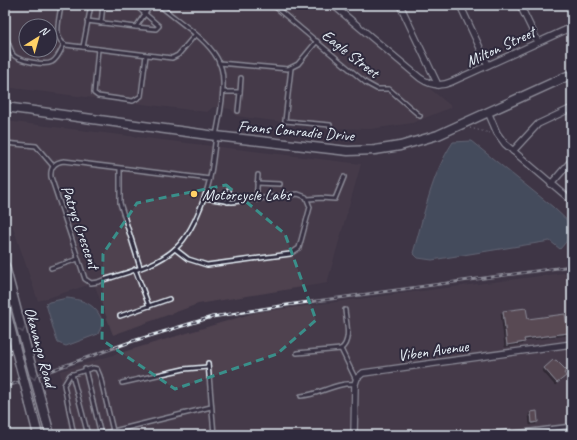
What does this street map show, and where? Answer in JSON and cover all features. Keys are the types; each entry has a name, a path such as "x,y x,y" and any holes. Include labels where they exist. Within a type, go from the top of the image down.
{"street":[{"path":"333,5 420,78 428,83 438,85"},
{"path":"339,5 343,14"},
{"path":"400,5 438,85"},
{"path":"460,5 488,65"},
{"path":"520,5 538,42"},
{"name":"Milton Street","path":"438,85 452,82 572,26"},
{"name":"Frans Conradie Drive","path":"5,107 216,136 348,151 375,150 416,142 438,135 572,74"},
{"path":"513,151 538,124 572,108"},
{"path":"488,112 502,140 572,201"},
{"path":"551,184 572,160"},
{"name":"Okavango Road","path":"5,266 50,435"},
{"name":"Okavango Road","path":"5,307 38,435"},
{"name":"Viben Avenue","path":"355,382 361,374 366,372 572,344"},
{"path":"354,435 355,382"}],"lane":[{"path":"61,5 58,34 59,39 64,44 146,55 174,57 195,35"},
{"path":"83,47 91,5"},
{"path":"101,23 104,5"},
{"path":"87,21 151,29 159,27 157,23 136,5"},
{"path":"136,27 152,5"},
{"path":"159,5 211,49 219,63 281,70 291,68 298,64 317,41"},
{"name":"Eagle Street","path":"273,5 366,83 377,89 389,90 420,116"},
{"path":"5,35 13,56 23,61 50,63 56,58 64,44"},
{"path":"98,49 94,93 98,96 134,101 140,96 146,55"},
{"name":"Patrys Crescent","path":"210,179 64,161 53,166 51,170 51,177 84,277 91,283 98,282 163,258 175,249 187,234 204,198 210,179 223,92 222,74 219,63"},
{"path":"291,68 285,121 330,125"},
{"path":"238,111 241,78"},
{"path":"223,92 240,92"},
{"path":"5,143 36,146 53,166"},
{"path":"120,169 120,203 140,267"},
{"path":"256,200 258,175"},
{"path":"204,198 228,202 298,194 308,200 321,198 335,199 344,176"},
{"path":"257,183 280,184"},
{"path":"228,202 229,190"},
{"path":"175,249 188,258 207,264 292,254 299,248 310,207 308,200"},
{"path":"51,268 78,259"},
{"path":"135,269 149,306"},
{"path":"120,316 169,299"},
{"path":"297,353 341,349 345,346 347,339 345,310"},
{"path":"300,396 316,394 334,386 355,382 341,349"},
{"path":"208,363 214,435"},
{"path":"122,383 184,369 208,367"},
{"path":"74,435 64,385 72,374 85,369 93,368 98,371 113,433"},
{"path":"85,369 99,435 113,433 211,407"},
{"path":"72,374 88,435"},
{"path":"515,433 572,426"}],"path":[{"path":"466,128 491,133"}],"highlighted area":[{"path":"226,185 285,234 316,320 277,354 175,389 102,340 103,254 137,203"}],"shaded area":[{"path":"5,5 329,5 452,107 412,123 370,129 332,128 236,116 231,109 213,107 207,112 5,87"},
{"path":"5,121 361,164 327,283 198,304 113,335 95,286 88,285 38,301 5,203"},
{"path":"572,272 572,435 69,435 60,371 257,312"}],"water":[{"path":"471,141 553,207 572,225 572,235 560,249 550,241 432,260 418,258 413,253 429,196 445,155 453,142"},
{"path":"67,298 90,304 97,312 103,323 98,334 66,346 58,343 46,304"}],"building":[{"path":"526,308 528,319 565,314 568,333 524,339 525,342 507,345 503,311"},
{"path":"553,360 556,360 567,371 564,373 566,376 557,383 544,368"},
{"path":"537,411 538,422 532,423 531,412"},
{"path":"511,429 512,435 485,435 486,432"},
{"path":"549,431 550,435 521,435"},
{"path":"572,432 572,435 550,435"}],"railway":[{"path":"5,387 133,341 212,317 287,305 572,266"}],"place":[{"name":"Motorcycle Labs","path":"194,194"}]}
